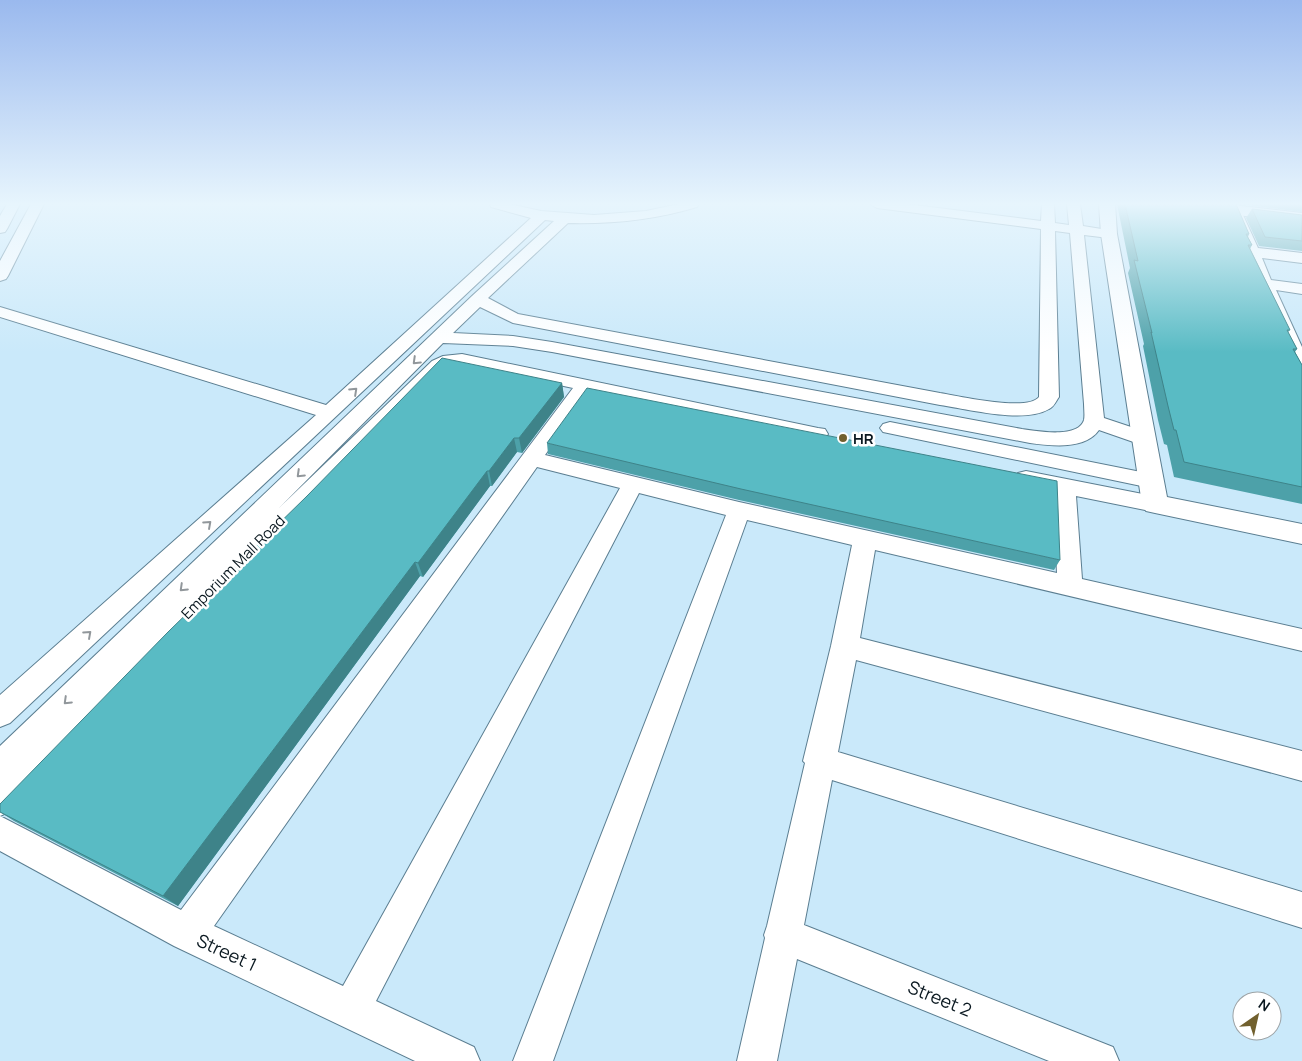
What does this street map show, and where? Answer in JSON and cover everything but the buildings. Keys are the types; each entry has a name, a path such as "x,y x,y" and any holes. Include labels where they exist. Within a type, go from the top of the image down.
{"street":[{"path":"0,276 12,254"},
{"path":"0,714 330,413 501,254"},
{"path":"444,349 478,299 527,254"},
{"path":"478,299 513,318 940,398 1010,409 1033,408 1044,405 1049,397 1048,254"},
{"path":"0,767 444,349 461,338 513,341 552,347 871,408 1050,439 1073,438 1088,430 1094,421 1094,404 1079,254"},
{"path":"1115,254 1153,492"},
{"path":"1254,254 1265,284 1294,332 1302,366"},
{"path":"1265,254 1302,258"},
{"path":"1265,284 1302,289"},
{"path":"0,312 330,413"},
{"path":"461,338 482,348 648,379 1153,492 1302,534"},
{"path":"444,349 462,358 834,438"},
{"name":"Emporium Mall Road","path":"0,800 439,365 444,349"},
{"path":"187,933 585,385"},
{"path":"1094,421 1145,439"},
{"path":"531,459 739,510 1302,640"},
{"path":"1007,474 1064,486 1153,492"},
{"path":"351,1010 633,484"},
{"path":"1064,486 1070,586"},
{"path":"533,1061 739,510"},
{"path":"757,1061 782,935 845,646 865,539"},
{"path":"845,646 1302,766"},
{"path":"819,761 1302,910"},
{"name":"Street 1","path":"0,833 187,933 460,1061"},
{"name":"Street 2","path":"782,935 1099,1061"}],"place":[{"name":"HR","path":"843,438"}]}
